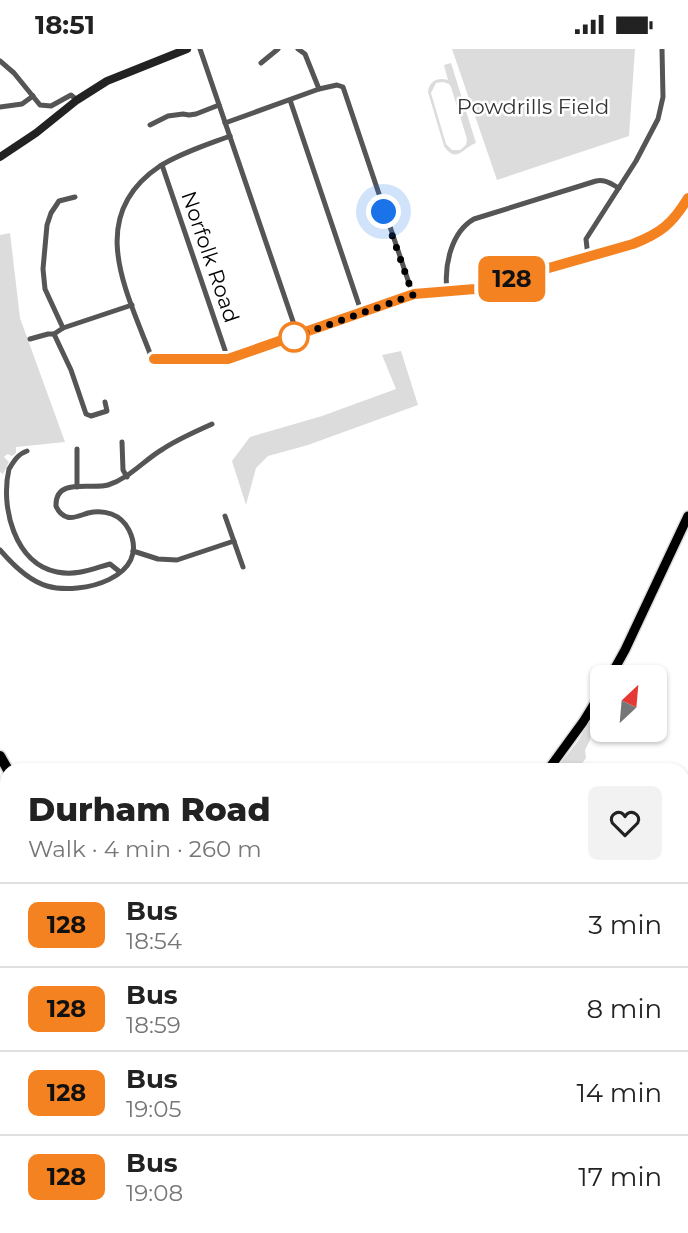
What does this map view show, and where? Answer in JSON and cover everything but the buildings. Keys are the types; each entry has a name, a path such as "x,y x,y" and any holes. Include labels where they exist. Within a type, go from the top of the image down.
{"main road":[{"path":"617,665 688,516"},
{"path":"553,763 590,711"}],"street":[{"path":"0,157 107,81 187,49"},
{"path":"200,49 298,335"},
{"path":"261,63 278,49"},
{"path":"298,49 305,54 319,89"},
{"path":"588,257 586,239 647,142 658,118 663,97 662,49"},
{"path":"0,61 14,73 40,105 51,106 71,95 77,100"},
{"path":"225,123 319,89 337,85 342,87 413,295"},
{"path":"0,107 22,104 33,96"},
{"path":"290,100 362,314"},
{"path":"150,125 168,117 196,114 219,106"},
{"path":"230,136 180,155 162,165 131,193 122,212 117,231 121,272 154,359 228,359 413,295 475,289 633,244 664,228 678,214 688,198"},
{"name":"Norfolk Road","path":"162,165 228,359"},
{"path":"447,290 447,268 453,245 461,229 474,219 596,181 608,181 619,188"},
{"path":"63,328 45,289 43,269 47,225 59,201 75,197"},
{"path":"30,339 54,334 63,328 132,305"},
{"path":"54,334 71,370 86,414 92,416 107,411 105,402"},
{"path":"0,550 38,583 68,590 104,583 126,566 133,551 130,530 124,521 102,511 75,517 59,512 56,506 61,490 69,486 99,487 117,482 163,448 212,423"},
{"path":"122,442 123,470 127,477"},
{"path":"77,449 77,487"},
{"path":"27,451 18,456 7,473 2,486 1,505 14,539 25,554 37,564 57,572 75,574 110,564 120,572"},
{"path":"5,456 14,461"},
{"path":"225,516 243,567"},
{"path":"133,551 158,559 177,560 234,541"}],"green space":[{"name":"Powdrills Field","path":"452,49 635,49 629,136 497,180"},
{"path":"451,63 476,143 456,154 444,146 428,92 435,81 448,80 444,65","holes":["436,83 449,84 467,139 466,145 460,150 452,150 446,144 431,93"]},
{"path":"10,233 20,318 65,442 16,447 16,453 4,457 9,462 3,474 0,472 0,235"},
{"path":"401,351 418,405 308,445 268,456 256,468 246,505 232,461 250,437 322,416 396,389 382,355"},
{"path":"590,720 586,758 582,763 561,763"}],"bus line":[{"name":"128","path":"154,359 228,359 414,294 475,289 633,244 664,228 678,214 688,198"}],"route":[{"path":"294,337 413,295 384,212"}]}
